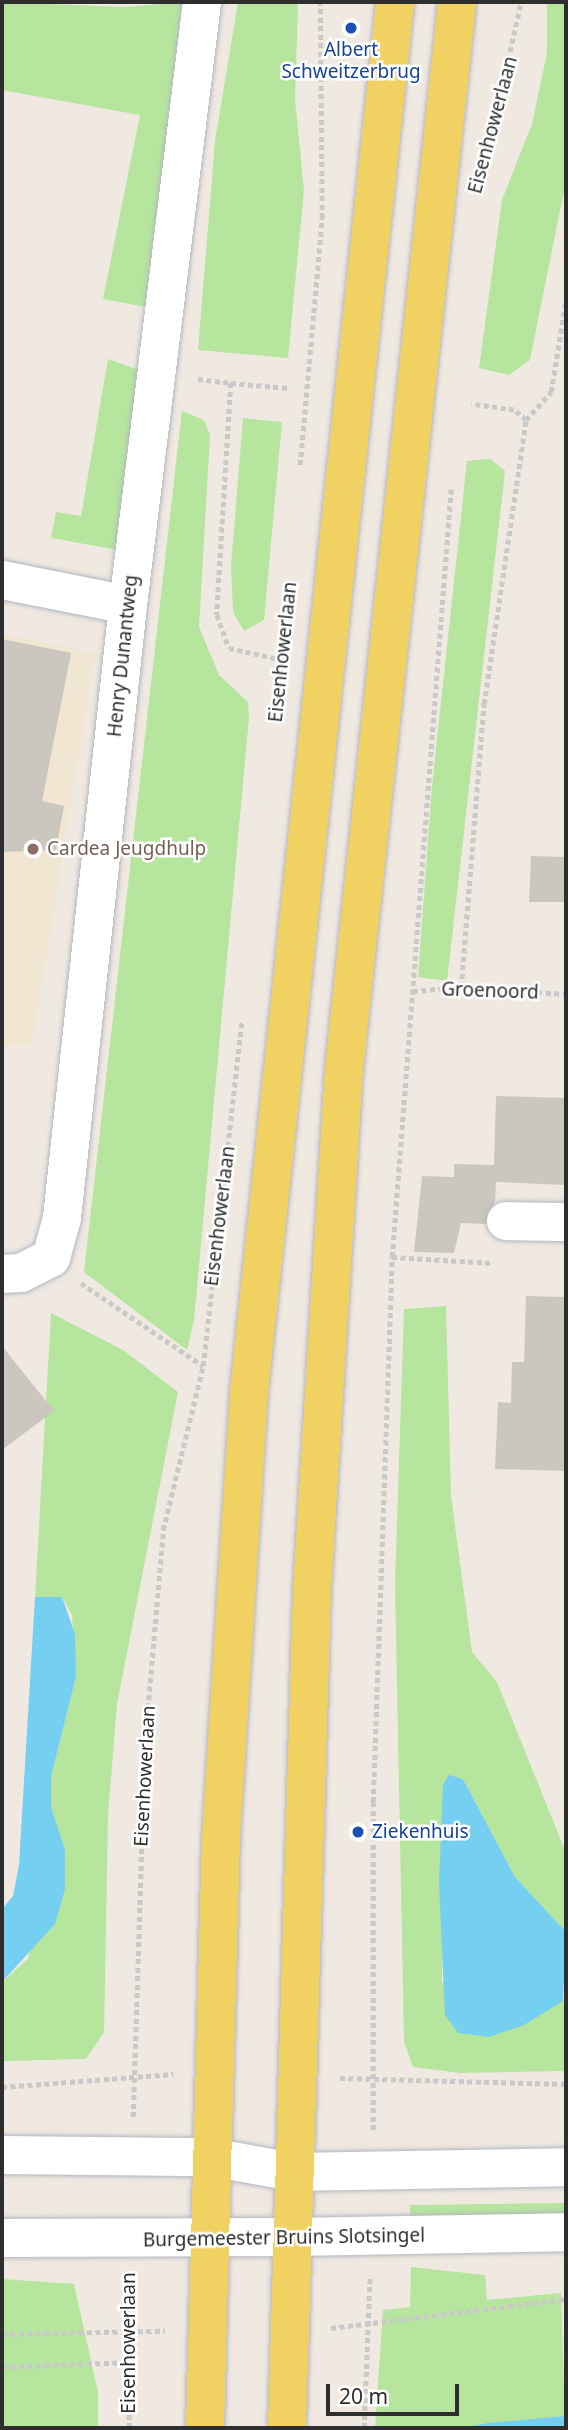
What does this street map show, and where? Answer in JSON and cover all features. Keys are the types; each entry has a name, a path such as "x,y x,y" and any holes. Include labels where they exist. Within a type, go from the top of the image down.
{"main road":[{"path":"205,2428 210,2157 221,1837 249,1392 395,2"},
{"name":"Eisenhowerlaan","path":"287,2428 312,1590 344,1069 457,2"}],"street":[{"name":"Henry Dunantweg","path":"51,1258 62,1219 128,605 159,374 202,2"},
{"path":"2,580 128,605"},
{"path":"506,1221 566,1222"},
{"path":"2,1274 21,1273 51,1258"},
{"path":"2,2155 210,2157 293,2172 372,2173 566,2167"},
{"name":"Burgemeester Bruins Slotsingel","path":"2,2238 208,2241 566,2232"}],"path":[{"path":"299,480 322,218 320,2"},
{"name":"Eisenhowerlaan","path":"484,159 521,2"},
{"path":"461,987 484,704 526,420 551,392 566,299"},
{"path":"159,374 288,388"},
{"path":"230,383 217,615 229,648 283,660"},
{"path":"471,404 514,410 526,420"},
{"path":"372,2173 373,1802 392,1257 452,475"},
{"name":"Eisenhowerlaan","path":"282,674 284,646"},
{"name":"Groenoord","path":"413,991 461,987 566,994"},
{"name":"Eisenhowerlaan","path":"132,2157 145,1742 162,1543 203,1366 244,1006"},
{"path":"392,1257 503,1263 506,1221"},
{"path":"51,1258 203,1366"},
{"path":"364,2428 371,2236"},
{"name":"Eisenhowerlaan","path":"129,2428 130,2241"},
{"path":"291,2330 566,2299"},
{"path":"2,2334 128,2329 206,2330"},
{"path":"2,2367 131,2362"}],"shaded area":[{"name":"Cardea Jeugdhulp","path":"2,634 95,653 32,1045 2,1046"}],"green space":[{"path":"2,2 125,7 182,2 146,307 103,299 140,115 2,90"},
{"path":"238,2 298,2 295,100 304,190 288,358 198,350 215,141"},
{"path":"547,2 566,2 566,181 530,360 509,375 479,368 502,200 532,124 547,53"},
{"path":"108,359 139,370 118,550 51,538 56,512 81,516"},
{"path":"182,411 204,420 210,435 199,627 219,675 248,702 249,718 194,1320 187,1350 84,1272"},
{"path":"243,418 282,422 264,620 244,631 233,612 231,566"},
{"path":"490,459 505,471 447,981 418,977 432,786 467,461"},
{"path":"446,1306 451,1496 472,1652 497,1682 566,1853 566,1932 515,1877 463,1779 443,1786 442,1982 563,2001 566,1996 566,2071 461,2073 413,2067 404,2042 395,1583 404,1309"},
{"path":"51,1313 123,1350 178,1392 117,1704 108,1816 104,2032 86,2059 2,2061 2,1982 28,1959 51,1807 51,1777 76,1677 72,1615 62,1597 35,1597"},
{"path":"566,2203 566,2218 410,2219 410,2205"},
{"path":"411,2267 485,2275 487,2300 561,2293 565,2416 462,2428 375,2428 383,2310 410,2307"},
{"path":"2,2279 74,2284 98,2392 98,2428 2,2428"}],"water":[{"path":"35,1597 62,1597 75,1634 76,1677 51,1777 51,1807 65,1850 65,1889 55,1924 2,1982 2,1909 13,1896 19,1865"},
{"path":"449,1775 463,1779 515,1877 566,1932 563,2001 524,2025 489,2037 458,2033 445,2015 439,1883 443,1785"},
{"path":"565,2416 565,2428 462,2428 488,2423"}],"building":[{"path":"2,639 71,653 42,801 64,806 56,850 2,852"},
{"path":"531,856 566,857 566,902 529,902"},
{"path":"496,1096 566,1098 566,1185 496,1182 495,1202 485,1224 461,1223 454,1253 414,1252 422,1176 454,1177 454,1164 494,1165"},
{"path":"526,1296 566,1297 566,1471 495,1469 498,1402 511,1403 512,1362 524,1362"},
{"path":"2,1346 54,1411 2,1450"}],"place":[{"name":"Albert Schweitzerbrug","path":"351,28"},
{"name":"Cardea Jeugdhulp","path":"33,849"},
{"name":"Ziekenhuis","path":"358,1832"}]}
